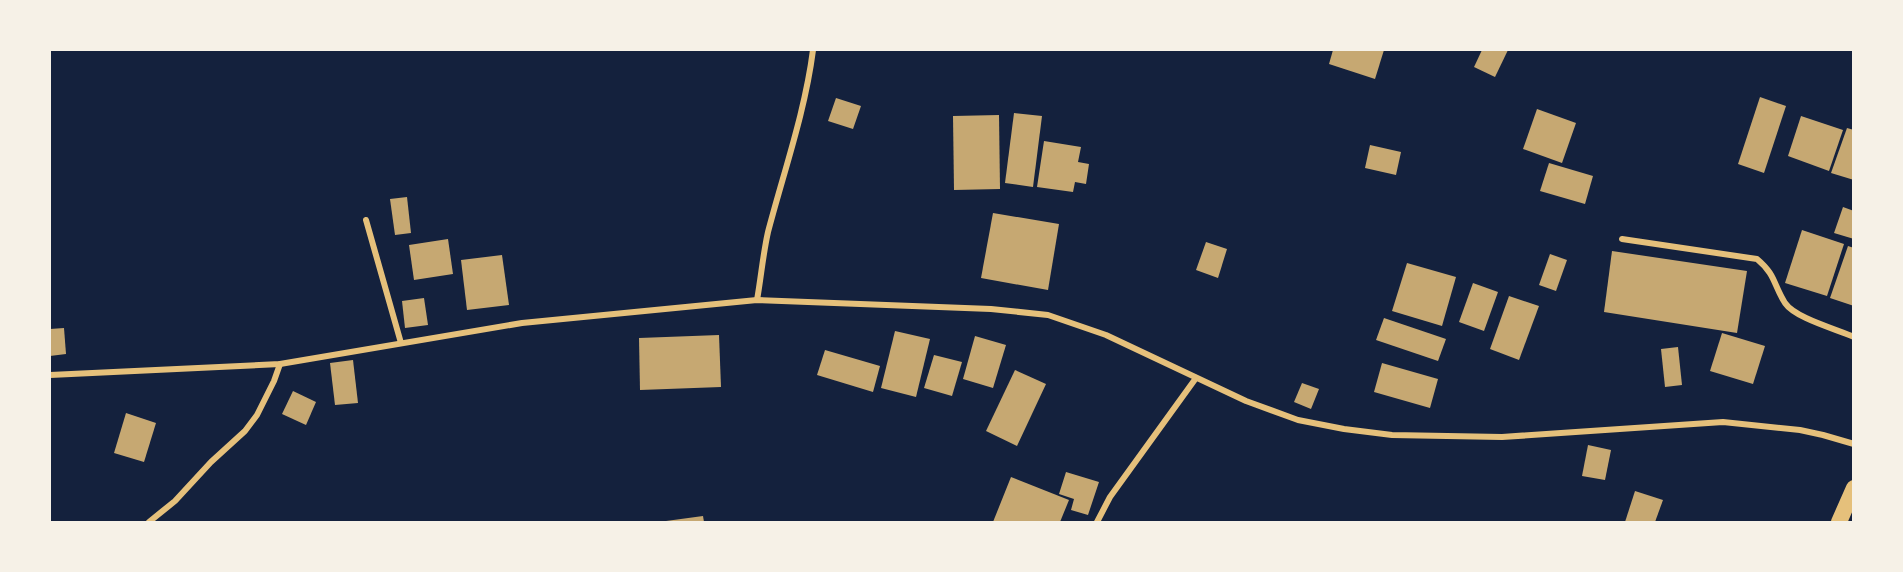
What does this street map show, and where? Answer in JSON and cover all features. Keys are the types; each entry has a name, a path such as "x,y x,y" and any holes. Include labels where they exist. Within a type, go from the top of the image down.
{"highway":[{"path":"1839,522 1854,488"}],"street":[{"path":"757,300 768,234 796,138 810,78 813,50"},
{"path":"366,220 401,343"},
{"path":"1622,239 1757,259 1768,268 1786,304 1798,314 1854,336"},
{"path":"50,375 280,364 522,323 757,300 991,309 1048,315 1106,335 1246,401 1298,420 1344,429 1392,435 1502,437 1723,422 1800,430 1854,444"},
{"path":"149,522 175,501 244,431 257,415 280,364"},
{"path":"1096,522 1110,497 1196,378"}],"building":[{"path":"1333,50 1384,50 1375,79 1329,64"},
{"path":"1482,50 1508,50 1495,77 1474,67"},
{"path":"1760,97 1786,106 1764,173 1738,164"},
{"path":"836,98 861,106 853,129 828,121"},
{"path":"1537,109 1576,123 1562,163 1523,149"},
{"path":"1014,113 1042,116 1033,187 1005,183"},
{"path":"999,115 1000,189 954,190 953,116"},
{"path":"1801,116 1843,130 1829,171 1788,156"},
{"path":"1847,128 1854,130 1854,180 1831,173"},
{"path":"1044,141 1081,147 1078,162 1089,164 1086,184 1075,182 1073,192 1037,187"},
{"path":"1370,145 1401,152 1396,175 1365,168"},
{"path":"1549,163 1593,176 1585,204 1540,191"},
{"path":"407,197 411,233 395,235 390,199"},
{"path":"1843,207 1854,211 1854,239 1834,233"},
{"path":"993,213 1059,224 1048,290 981,278"},
{"path":"1802,230 1844,244 1827,296 1785,283"},
{"path":"448,239 453,274 414,280 409,245"},
{"path":"1206,242 1227,249 1218,278 1196,270"},
{"path":"1848,246 1854,248 1854,306 1830,298"},
{"path":"1612,251 1747,271 1737,333 1604,312"},
{"path":"1550,254 1567,260 1556,291 1539,285"},
{"path":"502,255 509,305 467,310 461,260"},
{"path":"1407,263 1456,277 1442,326 1392,311"},
{"path":"1473,283 1498,292 1484,331 1459,322"},
{"path":"1509,296 1539,306 1519,360 1490,349"},
{"path":"424,298 428,325 405,328 402,301"},
{"path":"1384,318 1446,339 1438,361 1376,340"},
{"path":"64,328 66,354 50,356 50,329"},
{"path":"895,331 930,339 916,397 881,388"},
{"path":"1722,333 1765,346 1753,384 1710,371"},
{"path":"719,335 721,387 640,390 639,338"},
{"path":"975,336 1006,345 993,388 963,379"},
{"path":"1678,347 1682,385 1665,387 1661,349"},
{"path":"825,350 880,366 873,392 817,375"},
{"path":"934,355 962,362 952,396 924,388"},
{"path":"353,360 358,403 335,405 330,363"},
{"path":"1382,363 1438,379 1430,408 1374,392"},
{"path":"1015,370 1046,384 1017,446 986,431"},
{"path":"1302,383 1319,389 1311,409 1294,402"},
{"path":"293,391 316,402 306,425 282,414"},
{"path":"126,413 156,423 144,462 114,453"},
{"path":"1588,445 1611,450 1605,480 1582,476"},
{"path":"1066,472 1099,482 1088,515 1071,510 1074,499 1059,494"},
{"path":"1011,477 1069,500 1060,522 993,522"},
{"path":"1635,491 1663,500 1655,522 1625,522"},
{"path":"703,516 704,522 666,522 666,521"}]}
